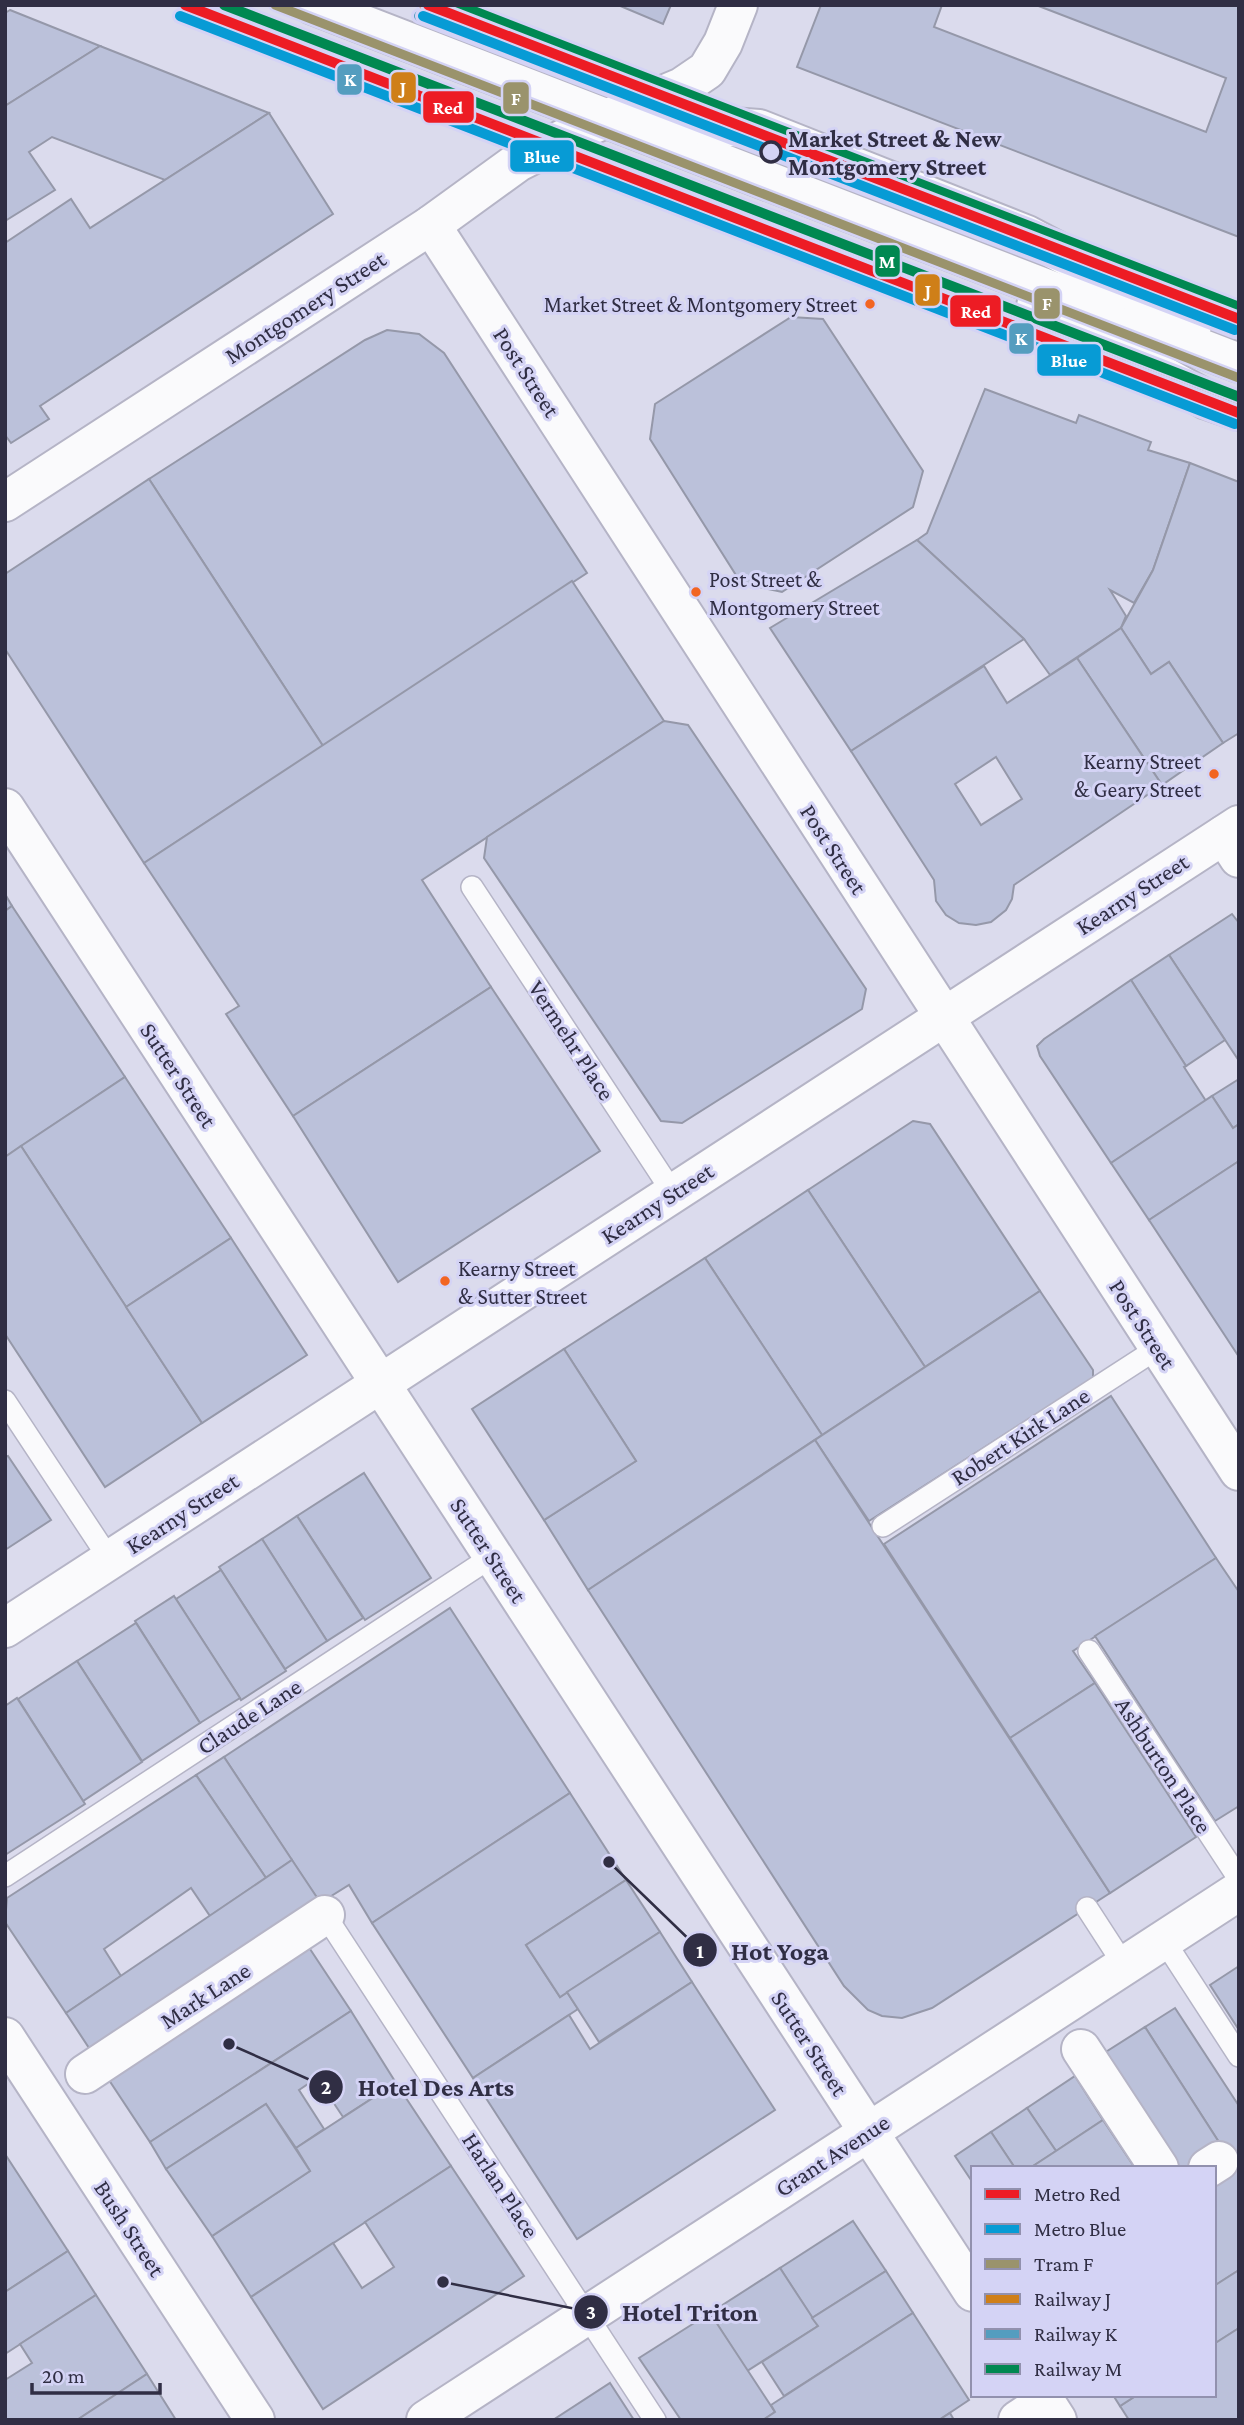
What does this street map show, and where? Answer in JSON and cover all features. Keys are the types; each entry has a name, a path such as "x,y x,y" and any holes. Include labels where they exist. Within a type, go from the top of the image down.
{"street":[{"path":"313,5 1239,363"},
{"name":"Montgomery Street","path":"5,502 431,225 518,162 557,141 682,87 707,70 723,43 738,5"},
{"path":"608,119 759,130 1027,235 1239,347"},
{"name":"Post Street","path":"431,225 1239,1471"},
{"path":"895,230 1208,400 1239,411"},
{"name":"Sutter Street","path":"5,808 971,2288"},
{"name":"Kearny Street","path":"5,1628 943,1017 1234,839"},
{"name":"Grant Avenue","path":"426,2420 1239,1891"},
{"name":"Mark Lane","path":"85,2074 325,1915"},
{"name":"Bush Street","path":"5,2037 254,2420"},
{"path":"1081,2049 1158,2166"}],"lane":[{"name":"Vermehr Place","path":"472,887 673,1193"},
{"name":"Robert Kirk Lane","path":"883,1525 1158,1348"},
{"path":"5,1401 110,1560"},
{"name":"Claude Lane","path":"5,1876 493,1556"},
{"name":"Ashburton Place","path":"1089,1651 1239,1879"},
{"path":"1087,1909 1124,1965"},
{"name":"Harlan Place","path":"325,1915 655,2420"},
{"path":"1163,1940 1239,2056"}],"building":[{"path":"618,5 671,5 663,24"},
{"path":"821,5 942,5 934,27 1206,132 1226,78 1036,5 1239,5 1239,237 797,67"},
{"path":"10,10 100,46 5,106 5,13"},
{"path":"100,46 269,113 165,180 52,137 29,152 55,190 5,221 5,106"},
{"path":"269,113 333,214 40,406 49,419 11,443 5,435 5,243 71,199 90,228"},
{"path":"791,317 823,319 923,471 913,507 782,592 741,583 650,439 655,404"},
{"path":"387,330 419,334 444,353 587,573 323,746 149,479 365,340"},
{"path":"985,389 1076,423 1079,415 1151,442 1148,450 1190,463 1153,570 1134,603 1110,590 1126,616 1121,628 1050,675 1024,639 917,540 927,533"},
{"path":"1190,463 1239,482 1239,733 1223,743 1169,662 1151,674 1121,628 1153,570"},
{"path":"149,479 323,746 144,863 5,649 5,574"},
{"path":"917,540 1024,639 851,751 770,628"},
{"path":"572,581 664,721 422,880 491,987 293,1116 226,1014 239,1006 144,863"},
{"path":"1121,628 1151,674 1169,662 1223,743 1162,785 1077,658"},
{"path":"1077,658 1162,785 1014,885 1012,899 1006,910 991,922 976,925 959,923 946,915 936,901 934,880 851,751 984,666 1007,703","holes":["996,757 1022,799 981,825 955,784"]},
{"path":"664,721 688,725 866,989 862,1009 682,1123 661,1121 484,858 487,837"},
{"path":"5,894 12,906 5,911"},
{"path":"12,906 125,1077 5,1157 5,911"},
{"path":"1232,914 1239,923 1239,1061 1169,955"},
{"path":"1169,955 1225,1040 1186,1066 1131,980"},
{"path":"1131,980 1206,1101 1111,1163 1040,1056 1037,1046"},
{"path":"491,987 600,1151 398,1282 293,1116"},
{"path":"125,1077 231,1238 126,1307 21,1146"},
{"path":"1239,1079 1239,1124 1233,1128 1212,1096"},
{"path":"1212,1096 1233,1128 1239,1124 1239,1161 1149,1220 1111,1163"},
{"path":"913,1121 930,1124 1040,1291 925,1367 808,1190"},
{"path":"21,1146 202,1423 105,1487 5,1334 5,1157"},
{"path":"1239,1161 1239,1357 1149,1220"},
{"path":"808,1190 925,1367 822,1435 705,1258"},
{"path":"231,1238 307,1355 202,1423 126,1307"},
{"path":"705,1258 822,1435 588,1590 544,1520 636,1461 564,1349"},
{"path":"1040,1291 1093,1370 1093,1378 869,1521 815,1440"},
{"path":"564,1349 636,1461 544,1520 472,1409"},
{"path":"1111,1396 1216,1558 1073,1651 1095,1683 1010,1738 884,1544"},
{"path":"815,1440 1110,1893 932,2008 902,2018 882,2016 868,2010 844,1986 588,1590"},
{"path":"8,1456 51,1520 5,1550 5,1457"},
{"path":"364,1473 431,1578 365,1620 297,1516"},
{"path":"297,1516 363,1618 327,1641 262,1539"},
{"path":"262,1539 327,1641 285,1669 219,1567"},
{"path":"1216,1558 1239,1592 1239,1806 1215,1821 1095,1636"},
{"path":"221,1570 286,1671 241,1700 176,1599"},
{"path":"174,1596 240,1698 200,1723 135,1621"},
{"path":"450,1608 570,1793 372,1923 349,1885 320,1903 224,1757"},
{"path":"136,1623 200,1723 142,1761 77,1661"},
{"path":"77,1661 142,1762 83,1801 18,1699"},
{"path":"1095,1683 1196,1837 1110,1893 1010,1738"},
{"path":"17,1698 85,1804 5,1855 5,1706"},
{"path":"224,1757 292,1860 266,1878 196,1775"},
{"path":"196,1775 266,1878 210,1916 191,1888 104,1949 121,1976 66,2013 5,1922 7,1898"},
{"path":"570,1793 626,1880 526,1945 560,1997 567,1992 578,2009 473,2078 372,1923"},
{"path":"292,1860 320,1902 93,2054 66,2013"},
{"path":"626,1880 660,1932 560,1997 526,1945"},
{"path":"660,1932 692,1982 599,2042 567,1992"},
{"path":"308,1946 351,2011 150,2142 107,2077"},
{"path":"1239,1966 1239,2030 1210,1985"},
{"path":"692,1982 775,2110 577,2239 473,2078 569,2015 590,2049"},
{"path":"1175,2008 1239,2106 1239,2156 1231,2161 1145,2027"},
{"path":"351,2011 396,2083 343,2117 317,2078 299,2090 324,2129 296,2148 266,2104 166,2169 150,2142"},
{"path":"1145,2027 1224,2150 1199,2166 1173,2166 1101,2055"},
{"path":"1075,2076 1103,2120 1056,2151 1027,2108"},
{"path":"396,2083 451,2166 251,2297 212,2236 310,2171 296,2148"},
{"path":"266,2104 310,2171 212,2236 166,2169"},
{"path":"1027,2108 1056,2151 1033,2166 1014,2166 991,2132"},
{"path":"1103,2120 1134,2166 1033,2166"},
{"path":"991,2132 1014,2166 971,2166 971,2180 955,2156"},
{"path":"5,2154 68,2251 5,2292"},
{"path":"1239,2156 1239,2270 1216,2285 1216,2172"},
{"path":"451,2166 524,2276 323,2409 251,2297 333,2243 362,2288 394,2267 365,2222"},
{"path":"853,2221 886,2271 812,2318 780,2268"},
{"path":"68,2251 96,2295 5,2354 5,2292"},
{"path":"780,2268 818,2326 747,2371 710,2313"},
{"path":"1239,2270 1239,2328 1216,2343 1216,2285"},
{"path":"886,2271 913,2313 784,2396 762,2362 818,2326 812,2318"},
{"path":"96,2295 147,2374 77,2420 5,2420 5,2380 32,2363 20,2344"},
{"path":"710,2313 775,2412 763,2420 681,2420 639,2358"},
{"path":"913,2313 969,2400 939,2420 763,2420 775,2412 771,2405"},
{"path":"1239,2328 1239,2420 1129,2420 1120,2406 1134,2397 1216,2397 1216,2343"},
{"path":"147,2374 176,2420 77,2420"},
{"path":"610,2383 634,2420 553,2420"},
{"path":"1114,2397 1134,2397 1120,2406"},
{"path":"950,2413 954,2420 939,2420"}],"metro line":[{"name":"Red","path":"185,5 1239,413"},
{"name":"Red","path":"428,5 1239,319"},
{"name":"Blue","path":"180,16 1235,424"},
{"name":"Blue","path":"423,16 1235,330"}],"tram line":[{"name":"F","path":"275,5 1239,378"}],"rail line":[{"name":"J","path":"190,5 1239,410"},
{"name":"M","path":"224,5 1239,397"},
{"name":"J","path":"424,5 1239,320"},
{"name":"M","path":"458,5 1239,307"},
{"name":"K","path":"185,16 1235,421"},
{"name":"K","path":"419,16 1235,331"}],"place":[{"name":"Market Street & New Montgomery Street","path":"771,152"},
{"name":"Market Street & Montgomery Street","path":"870,304"},
{"name":"Post Street & Montgomery Street","path":"696,592"},
{"name":"Kearny Street & Geary Street","path":"1214,774"},
{"name":"Kearny Street & Sutter Street","path":"445,1281"},
{"name":"Hot Yoga","path":"609,1862"},
{"name":"Hotel Des Arts","path":"229,2044"},
{"name":"Hotel Triton","path":"443,2282"}]}
